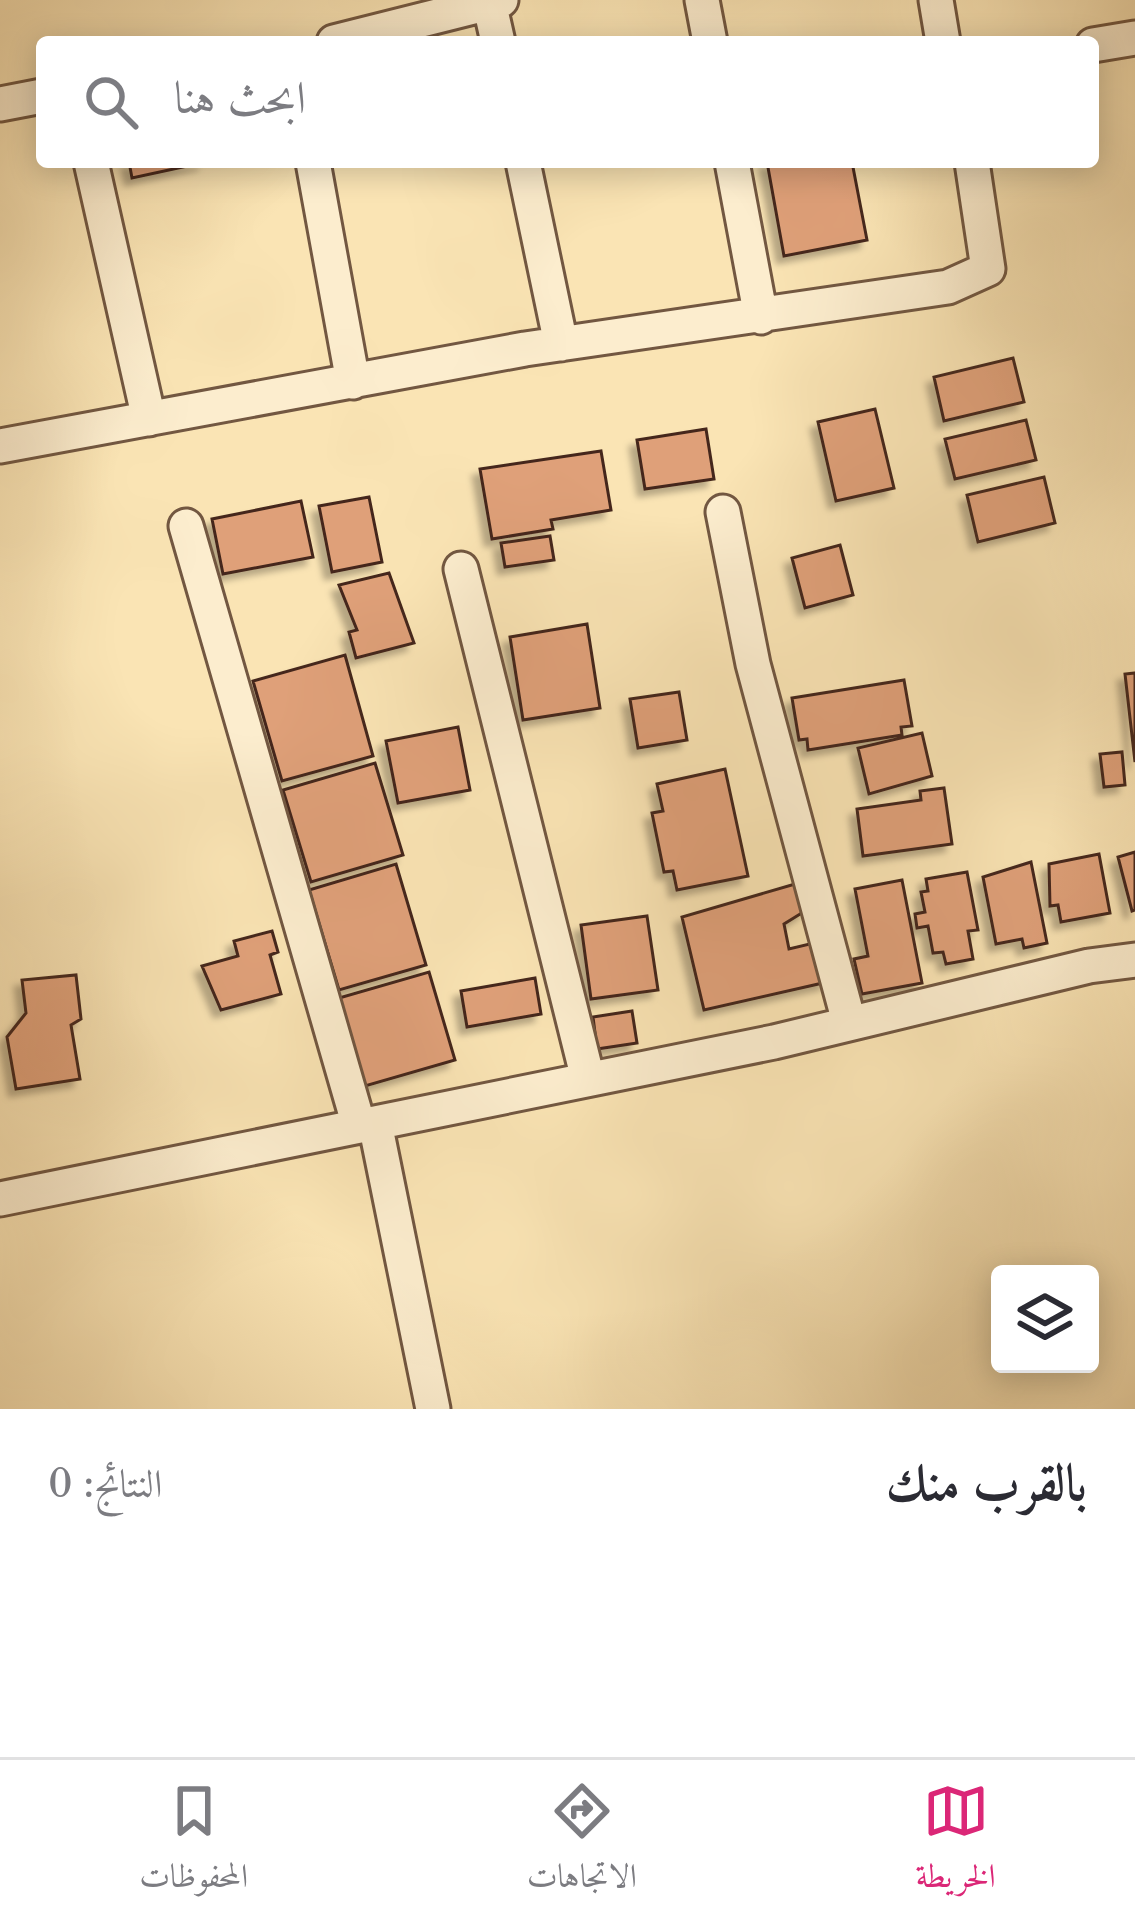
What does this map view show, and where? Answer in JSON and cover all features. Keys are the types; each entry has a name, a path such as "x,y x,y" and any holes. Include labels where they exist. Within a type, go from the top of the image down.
{"street":[{"path":"702,0 709,36"},
{"path":"936,0 942,36"},
{"path":"358,36 495,1 498,36"},
{"path":"1099,44 1135,38"},
{"path":"0,104 36,97"},
{"path":"92,168 148,419"},
{"path":"314,168 352,382"},
{"path":"524,168 561,344"},
{"path":"734,168 761,317"},
{"path":"0,446 561,344 841,307 977,278 988,269 989,254 973,168"},
{"path":"723,512 753,664 849,1022"},
{"path":"186,526 367,1125 433,1409"},
{"path":"461,569 588,1079"},
{"path":"0,1199 588,1079 1135,960"}],"building":[{"path":"130,168 178,168 132,178"},
{"path":"768,168 853,168 867,240 784,256"},
{"path":"1013,358 1024,402 944,421 934,377"},
{"path":"875,409 894,488 836,501 818,422"},
{"path":"1026,420 1036,460 955,479 945,439"},
{"path":"706,429 714,479 645,489 637,440"},
{"path":"601,451 611,510 551,520 553,529 492,539 480,469"},
{"path":"1044,477 1055,523 978,542 967,495"},
{"path":"369,497 382,562 332,572 319,506"},
{"path":"301,501 313,557 223,574 212,519"},
{"path":"550,536 554,560 505,567 501,543"},
{"path":"840,545 853,595 805,608 792,558"},
{"path":"389,573 414,643 356,658 349,632 357,630 339,585"},
{"path":"587,624 600,708 523,720 510,637"},
{"path":"345,655 373,756 282,781 253,681"},
{"path":"1135,673 1135,762 1125,674"},
{"path":"904,680 912,726 901,727 902,735 808,750 807,739 799,740 792,698"},
{"path":"679,692 687,740 638,748 630,699"},
{"path":"458,727 470,790 398,803 386,741"},
{"path":"922,733 932,776 869,794 858,748"},
{"path":"1122,752 1125,785 1104,787 1100,754"},
{"path":"375,763 403,855 311,882 283,790"},
{"path":"725,769 748,876 677,890 673,871 664,872 652,813 663,811 657,784"},
{"path":"944,788 952,844 863,856 857,809 921,800 920,791"},
{"path":"1135,852 1135,910 1132,911 1118,857"},
{"path":"1099,854 1110,913 1061,922 1058,905 1050,906 1049,864"},
{"path":"1031,862 1047,943 1024,948 1022,939 996,944 983,877"},
{"path":"396,864 426,965 339,990 309,890"},
{"path":"967,872 978,930 968,931 973,959 946,964 943,952 933,953 928,926 917,928 915,914 925,912 921,892 928,891 926,879"},
{"path":"902,880 922,983 862,994 854,959 868,956 855,889"},
{"path":"802,882 805,911 784,924 789,949 818,942 827,982 704,1010 682,917"},
{"path":"647,916 658,990 591,999 581,925"},
{"path":"272,931 278,952 270,955 281,994 221,1010 202,966 238,956 234,941"},
{"path":"429,972 455,1060 365,1086 339,998"},
{"path":"76,975 81,1019 71,1025 80,1079 16,1089 7,1037 26,1013 22,980"},
{"path":"535,978 541,1014 467,1027 461,991"},
{"path":"632,1011 637,1043 597,1049 593,1017"}]}
